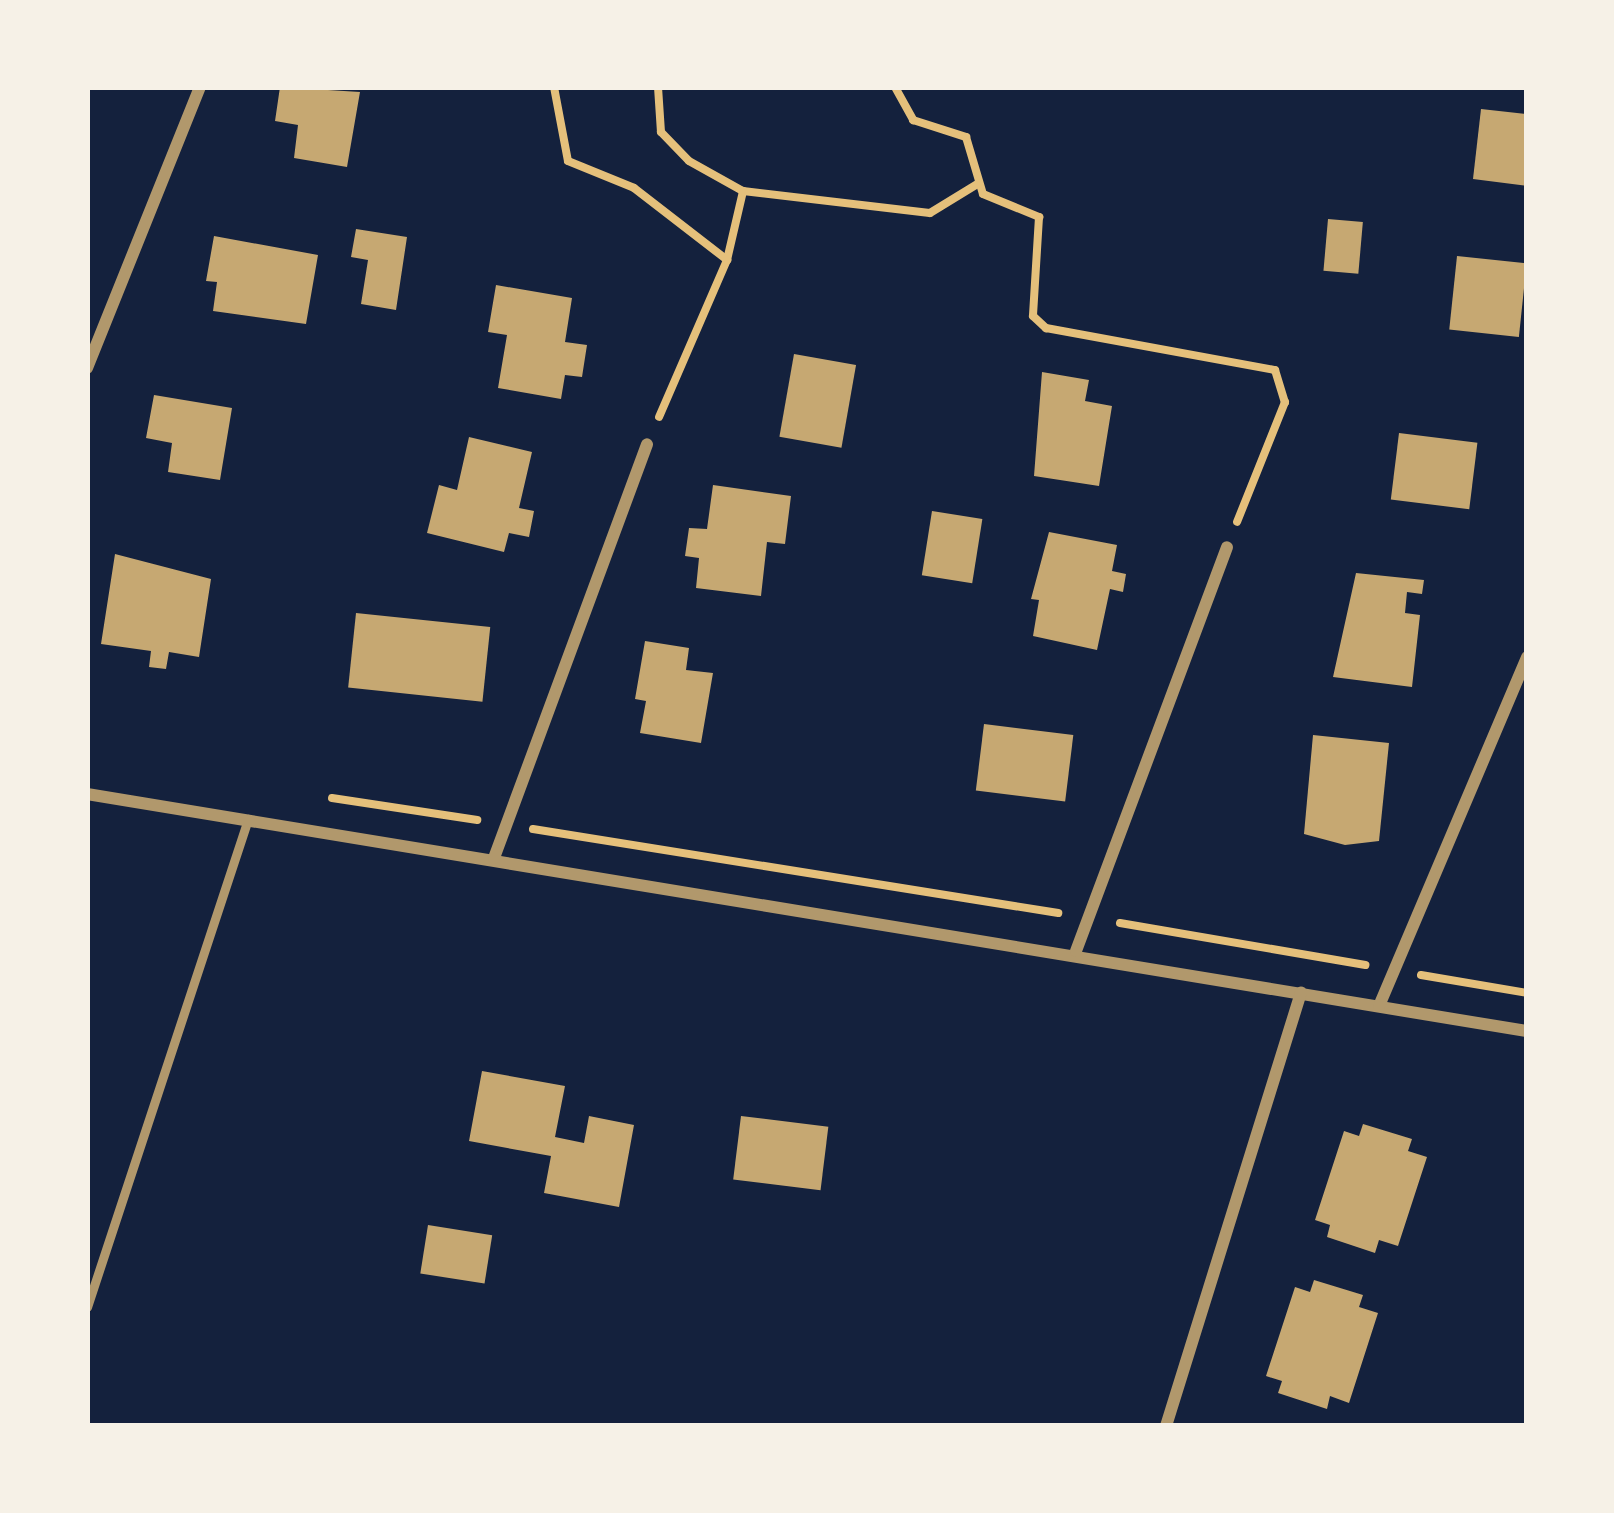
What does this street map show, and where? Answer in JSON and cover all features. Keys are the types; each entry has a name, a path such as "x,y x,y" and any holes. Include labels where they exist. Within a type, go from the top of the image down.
{"street":[{"path":"87,368 200,87"},
{"path":"494,858 647,444"},
{"path":"1076,951 1227,548"},
{"path":"1379,1006 1527,657"},
{"path":"87,794 1076,951 1527,1030"},
{"path":"1166,1426 1301,993"}],"lane":[{"path":"87,1307 248,819"}],"path":[{"path":"554,87 568,161 634,188 727,260"},
{"path":"658,87 661,132 689,161 743,191 930,213 979,183"},
{"path":"895,87 914,120 966,137 983,194 1039,217 1033,316 1046,328 1275,370 1285,402 1227,548"},
{"path":"647,444 727,260 743,191"},
{"path":"323,796 1527,993"}],"building":[{"path":"280,87 360,92 347,167 294,158 298,125 275,121"},
{"path":"1481,109 1527,114 1527,186 1473,179"},
{"path":"1328,219 1363,222 1358,274 1323,271"},
{"path":"356,229 407,237 396,310 361,304 368,260 351,257"},
{"path":"214,236 318,255 306,324 213,311 217,282 206,281"},
{"path":"1457,256 1527,263 1519,337 1449,330"},
{"path":"496,285 572,298 565,342 587,345 582,377 565,375 561,399 498,388 507,335 488,332"},
{"path":"794,354 856,365 841,448 779,437"},
{"path":"1042,372 1089,380 1085,401 1112,406 1099,486 1034,476"},
{"path":"154,395 232,408 220,480 168,472 172,443 146,438"},
{"path":"1399,433 1477,443 1469,509 1391,500"},
{"path":"469,437 532,452 519,508 534,511 529,537 509,533 504,552 427,533 439,485 457,490"},
{"path":"713,485 791,496 785,544 767,542 761,596 696,588 699,558 685,556 689,528 707,529"},
{"path":"932,511 982,519 972,583 922,575"},
{"path":"1049,532 1117,545 1112,571 1126,574 1123,592 1110,589 1097,650 1033,636 1039,600 1031,599"},
{"path":"115,554 211,579 199,657 169,652 166,669 149,667 151,651 101,644"},
{"path":"1356,573 1424,580 1422,594 1407,592 1405,613 1420,615 1412,687 1333,677"},
{"path":"356,613 490,627 482,702 348,688"},
{"path":"645,641 689,648 686,670 713,673 701,743 640,733 646,701 635,699"},
{"path":"984,724 1073,735 1065,801 976,791"},
{"path":"1313,735 1389,743 1379,841 1345,845 1304,834"},
{"path":"482,1071 565,1086 555,1137 584,1143 589,1116 634,1125 619,1207 544,1193 551,1156 469,1141"},
{"path":"741,1116 828,1127 821,1190 733,1180"},
{"path":"1363,1124 1412,1139 1408,1151 1427,1157 1398,1246 1379,1240 1375,1253 1327,1237 1330,1225 1315,1220 1344,1131 1359,1136"},
{"path":"428,1225 492,1235 485,1284 420,1273"},
{"path":"1314,1280 1363,1295 1359,1307 1378,1313 1349,1403 1330,1396 1327,1409 1278,1393 1282,1381 1266,1376 1295,1287 1310,1292"}]}
